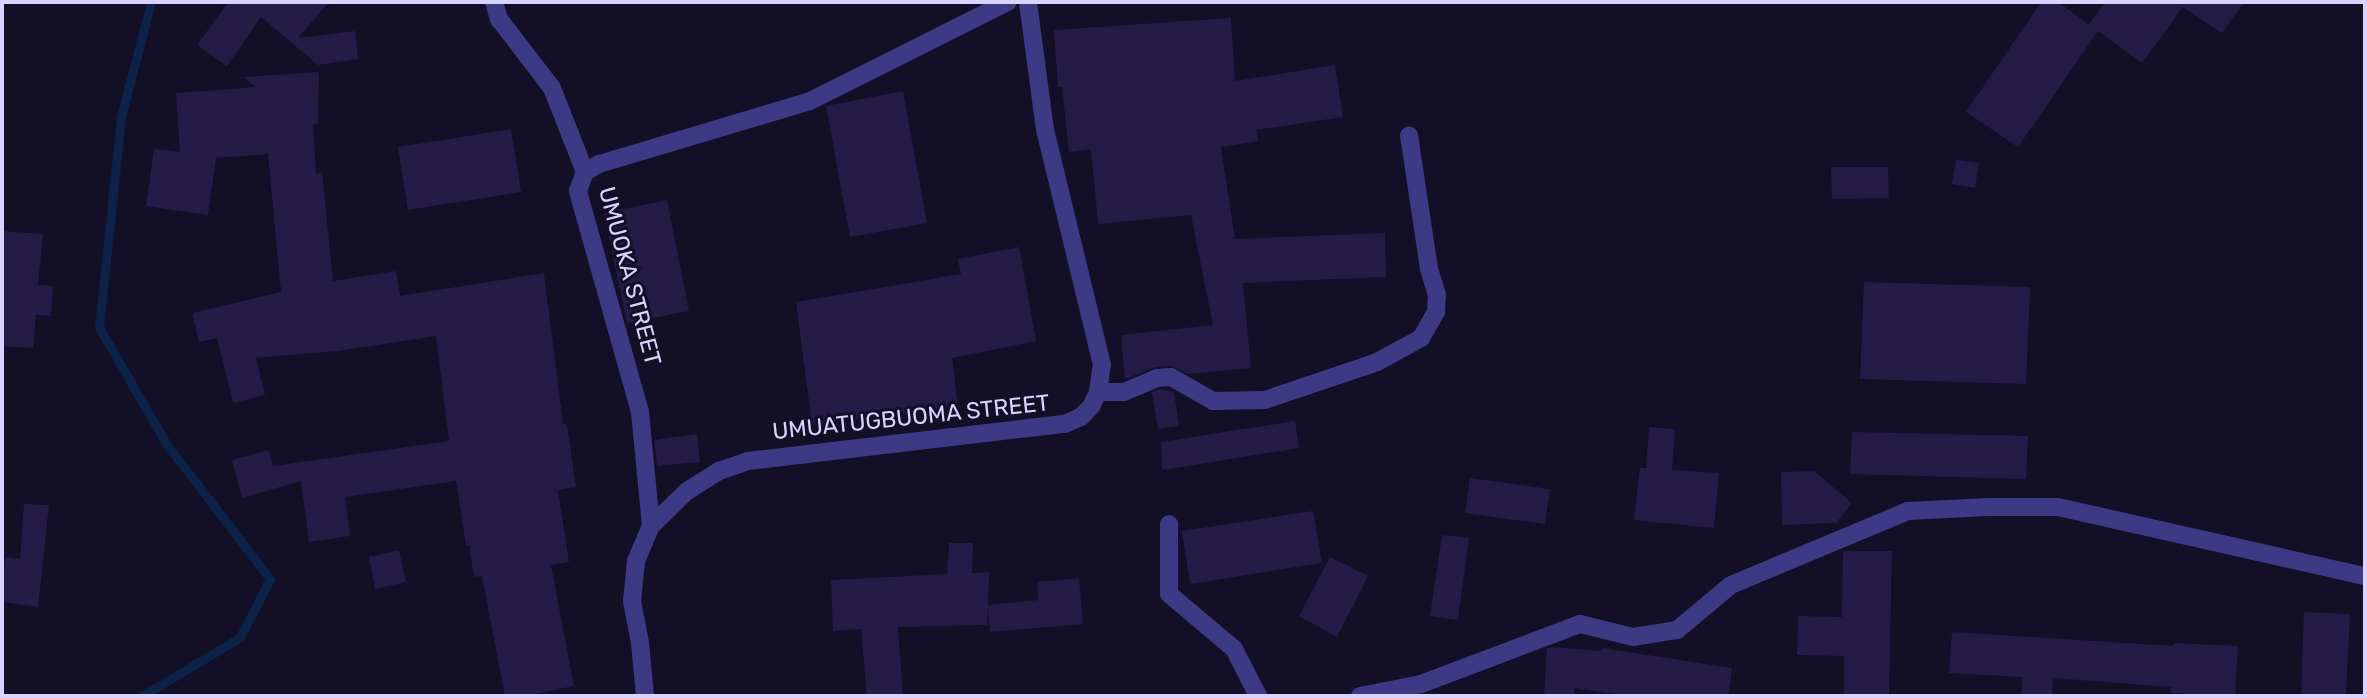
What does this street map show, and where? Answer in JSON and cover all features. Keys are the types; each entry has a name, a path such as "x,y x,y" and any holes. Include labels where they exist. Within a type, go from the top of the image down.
{"street":[{"path":"494,2 499,19 552,88 585,172"},
{"name":"UMUOKA STREET","path":"651,526 638,403 578,191 585,172 599,164 810,101 1008,2"},
{"path":"1028,2 1045,130 1102,365 1098,392 1124,392 1157,378 1171,377 1213,401 1265,400 1377,362 1420,338 1436,312 1437,296 1429,269 1409,135"},
{"name":"UMUATUGBUOMA STREET","path":"645,696 632,580 636,561 651,526 687,491 719,471 748,461 1065,424 1081,417 1098,392"},
{"path":"1360,696 1421,684 1580,624 1633,638 1677,630 1731,585 1908,511 1988,506 2057,507 2365,576"},
{"path":"1169,524 1169,594 1234,649 1258,696"}],"building":[{"path":"228,2 329,2 298,38 355,31 358,59 318,65 261,17 227,66 197,45"},
{"path":"2041,2 2058,2 2097,30 2089,24 2105,2 2244,2 2222,33 2183,7 2142,63 2098,31 2018,147 1966,112"},
{"path":"1231,18 1235,81 1335,65 1343,117 1256,130 1258,141 1221,147 1235,239 1385,233 1386,277 1243,283 1251,368 1188,374 1171,366 1156,367 1125,379 1121,335 1213,325 1191,215 1098,224 1091,149 1069,152 1062,87 1058,87 1054,30"},
{"path":"319,72 318,124 313,124 316,173 322,172 333,281 396,271 400,296 544,273 563,424 567,424 576,487 558,490 569,562 551,565 574,686 524,696 505,696 482,576 474,577 469,546 466,546 456,481 345,497 350,536 309,542 301,481 242,498 232,460 269,450 273,466 449,441 436,336 338,351 256,358 265,395 233,403 217,338 199,342 192,313 281,292 268,154 216,158 208,215 146,206 154,149 180,152 176,93 256,87 243,77"},
{"path":"903,91 927,223 850,237 826,106"},
{"path":"511,129 521,192 408,210 398,147"},
{"path":"1956,160 1979,163 1975,188 1952,184"},
{"path":"1831,167 1888,167 1889,198 1832,199"},
{"path":"667,200 689,311 627,323 604,213"},
{"path":"2,231 43,234 38,285 53,286 51,316 36,315 33,348 2,346"},
{"path":"1019,247 1036,341 952,358 958,405 812,425 796,302 961,274 958,259"},
{"path":"1864,282 2030,287 2026,384 1860,379"},
{"path":"1160,389 1174,392 1179,426 1158,429 1152,392"},
{"path":"1295,421 1299,448 1162,470 1161,442"},
{"path":"1649,427 1675,429 1672,470 1719,473 1714,528 1634,520 1640,468 1646,468"},
{"path":"1852,432 2028,436 2026,479 1850,474"},
{"path":"697,434 700,462 657,466 654,440"},
{"path":"1814,471 1852,503 1836,523 1782,525 1781,472"},
{"path":"1470,478 1550,489 1545,524 1465,513"},
{"path":"24,504 49,505 38,607 2,602 5,557 20,559"},
{"path":"1313,511 1322,563 1190,584 1182,531"},
{"path":"1442,535 1469,538 1458,620 1430,616"},
{"path":"949,543 973,543 972,573 989,572 988,605 1038,600 1037,582 1079,578 1083,624 990,632 988,606 987,625 898,627 903,696 867,696 861,629 833,631 831,580 947,574"},
{"path":"399,550 406,582 375,589 369,557"},
{"path":"1843,551 1892,551 1889,696 1844,696 1844,656 1797,655 1798,616 1842,617"},
{"path":"1330,557 1368,576 1337,637 1299,616"},
{"path":"2304,612 2350,614 2346,696 2301,696"},
{"path":"1952,632 2173,646 2173,643 2238,646 2235,696 2171,693 2171,687 2053,678 2052,696 2021,696 2022,677 1949,673"},
{"path":"1547,648 1601,651 1602,648 1732,668 1728,696 1628,696 1574,688 1574,696 1544,696"}],"waterway":[{"path":"142,696 240,637 270,579 167,445 99,327 121,117 151,2"}]}
